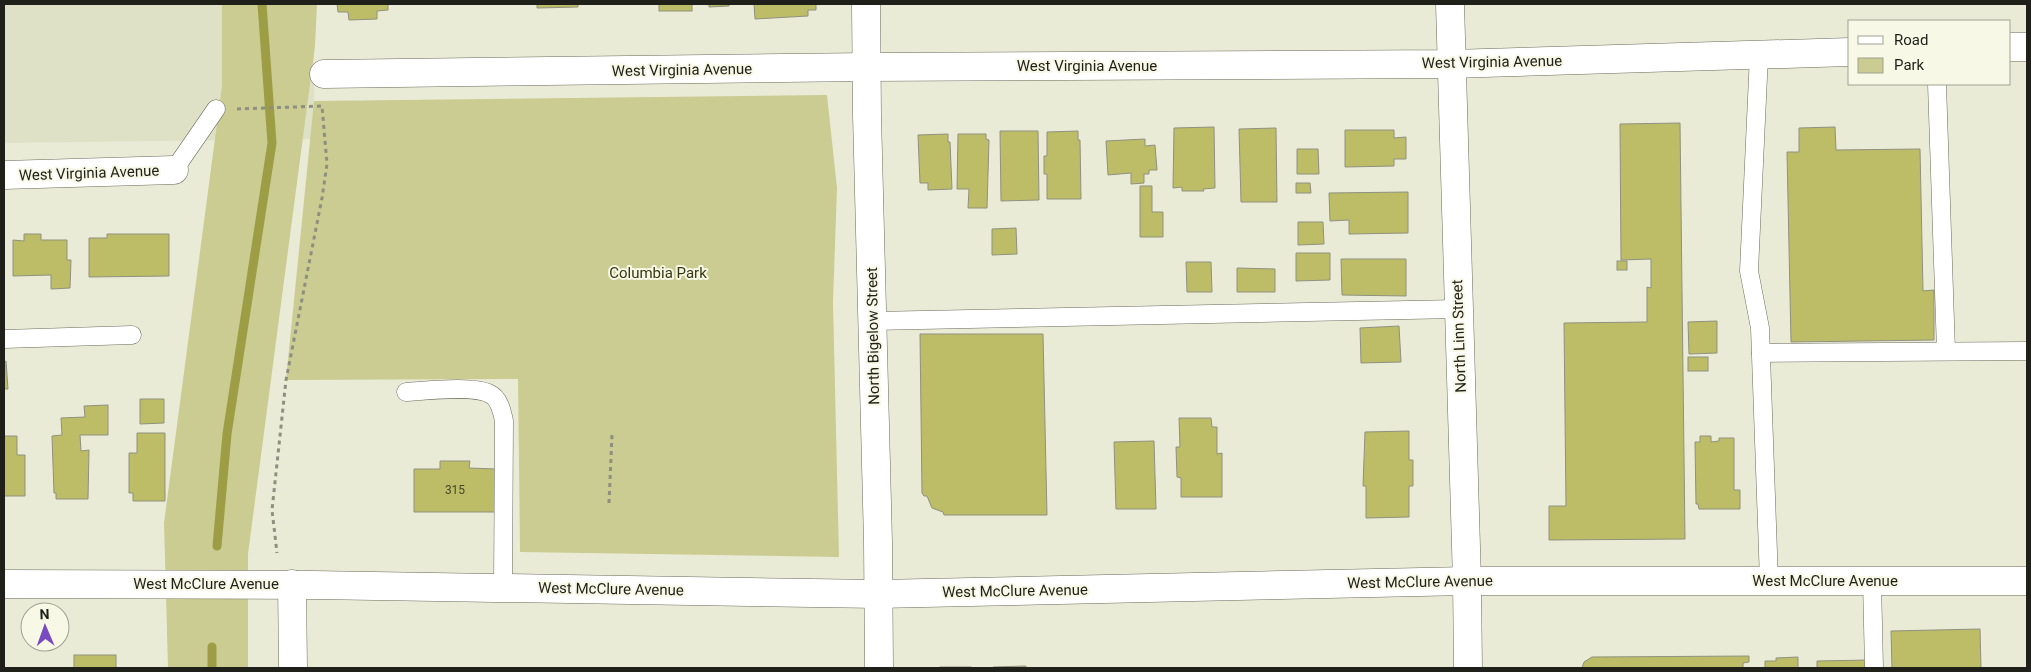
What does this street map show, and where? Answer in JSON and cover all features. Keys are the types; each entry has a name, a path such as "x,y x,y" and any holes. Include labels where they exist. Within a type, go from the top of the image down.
{"street":[{"name":"North Bigelow Street","path":"866,4 879,668"},
{"name":"North Linn Street","path":"1450,4 1468,668"},
{"path":"2011,47 2027,47"},
{"name":"West Virginia Avenue","path":"324,74 866,66 1451,64 1848,52"},
{"name":"West Virginia Avenue","path":"4,175 174,170"},
{"name":"West McClure Avenue","path":"4,584 292,584 878,594 1467,581 2027,580"},
{"path":"292,584 293,668"}],"lane":[{"path":"1759,55 1748,271 1760,328 1769,581"},
{"path":"1937,85 1946,352"},
{"path":"174,170 216,109"},
{"path":"872,320 1458,309"},
{"path":"4,338 132,335"},
{"path":"1761,353 2027,351"},
{"path":"406,392 473,390 491,394 501,407 504,421 503,588"},
{"path":"1872,581 1874,668"}],"path":[{"path":"216,109 322,106 327,164 286,380 272,510 277,553"},
{"path":"609,503 612,435"}],"shaded area":[{"path":"4,4 313,4 315,139 4,143"}],"green space":[{"path":"222,4 317,4 315,46 248,554 248,668 168,668 164,523 222,86"},
{"name":"Columbia Park","path":"827,95 837,188 833,302 839,557 520,552 518,379 286,380 314,101"}],"building":[{"path":"337,4 388,4 388,10 377,11 377,19 349,20 348,12 338,12"},
{"path":"537,4 578,4 578,7 537,8"},
{"path":"659,4 692,4 692,11 659,11"},
{"path":"709,4 729,4 729,6 709,7"},
{"path":"754,4 816,4 816,10 808,10 808,16 755,19"},
{"path":"1680,123 1685,539 1549,540 1549,506 1566,506 1564,323 1647,322 1647,287 1651,288 1651,259 1621,260 1620,124"},
{"path":"1214,127 1215,188 1203,189 1204,191 1182,191 1182,187 1173,188 1174,128"},
{"path":"1835,127 1836,150 1920,149 1923,291 1934,290 1934,340 1791,342 1787,152 1799,152 1799,128"},
{"path":"1276,128 1277,202 1241,202 1239,129"},
{"path":"1345,130 1394,130 1394,138 1406,137 1406,159 1394,159 1394,166 1345,167"},
{"path":"1000,131 1038,131 1039,200 1001,201"},
{"path":"1078,131 1078,140 1080,140 1081,199 1047,199 1047,174 1044,174 1044,156 1047,156 1047,132"},
{"path":"948,134 952,189 928,190 928,183 920,183 918,135"},
{"path":"958,134 986,134 986,139 989,140 987,208 968,208 969,189 957,189"},
{"path":"1145,139 1145,146 1155,145 1157,170 1149,170 1149,174 1144,174 1144,183 1131,184 1131,173 1108,175 1106,141"},
{"path":"1297,149 1318,149 1319,174 1297,174"},
{"path":"1296,183 1310,183 1311,193 1296,193"},
{"path":"1140,186 1152,186 1152,212 1163,212 1163,237 1140,237"},
{"path":"1408,192 1408,233 1349,234 1349,220 1330,221 1329,193"},
{"path":"1298,222 1323,222 1324,244 1298,245"},
{"path":"1016,228 1017,254 992,255 992,229"},
{"path":"24,234 41,234 41,240 67,240 67,260 71,260 70,288 51,289 51,275 13,276 13,240 24,241"},
{"path":"107,234 169,234 169,276 89,277 89,238 107,238"},
{"path":"1296,253 1330,253 1330,280 1296,281"},
{"path":"1341,259 1406,259 1406,296 1342,295"},
{"path":"1617,261 1627,261 1627,270 1617,270"},
{"path":"1186,262 1211,262 1212,292 1187,292"},
{"path":"1237,268 1275,269 1275,292 1237,292"},
{"path":"1717,321 1717,353 1689,354 1688,322"},
{"path":"1399,326 1401,362 1361,363 1360,328"},
{"path":"920,334 1043,334 1047,515 944,515 943,512 932,508 927,496 924,496 922,493"},
{"path":"1688,357 1708,357 1708,371 1688,371"},
{"path":"6,361 8,389 4,389 4,362"},
{"path":"140,399 164,399 164,423 140,424"},
{"path":"108,405 108,435 80,435 81,451 89,450 88,499 56,499 56,493 54,493 52,436 62,435 61,418 85,417 84,406"},
{"path":"1179,418 1211,418 1212,427 1217,427 1217,454 1222,453 1222,497 1181,497 1181,478 1177,477 1176,447 1180,447"},
{"path":"1409,431 1409,460 1413,460 1413,486 1409,486 1409,517 1366,518 1366,486 1363,486 1365,432"},
{"path":"137,433 165,433 165,501 133,501 133,493 129,493 129,453 137,453"},
{"path":"4,436 17,436 17,455 25,455 25,496 4,496"},
{"path":"1700,436 1711,436 1711,442 1719,441 1719,438 1734,438 1734,490 1740,490 1740,509 1699,509 1698,504 1696,504 1695,442 1700,442"},
{"path":"1154,441 1156,509 1116,509 1114,442"},
{"path":"440,461 470,461 469,468 496,469 496,512 414,512 414,469 440,469"},
{"path":"1980,629 1981,668 1892,668 1891,631"},
{"path":"74,655 116,655 116,668 74,668"},
{"path":"1749,656 1749,662 1743,663 1743,668 1582,668 1584,662 1592,657"},
{"path":"1798,657 1798,668 1765,668 1765,661 1776,661 1776,658"},
{"path":"1869,660 1869,668 1817,668 1817,661"},
{"path":"1026,666 1026,668 993,668 993,667"},
{"path":"971,667 971,668 940,668"}],"waterway":[{"path":"217,546 227,434 272,143 262,4"},
{"path":"212,647 212,668"}]}
